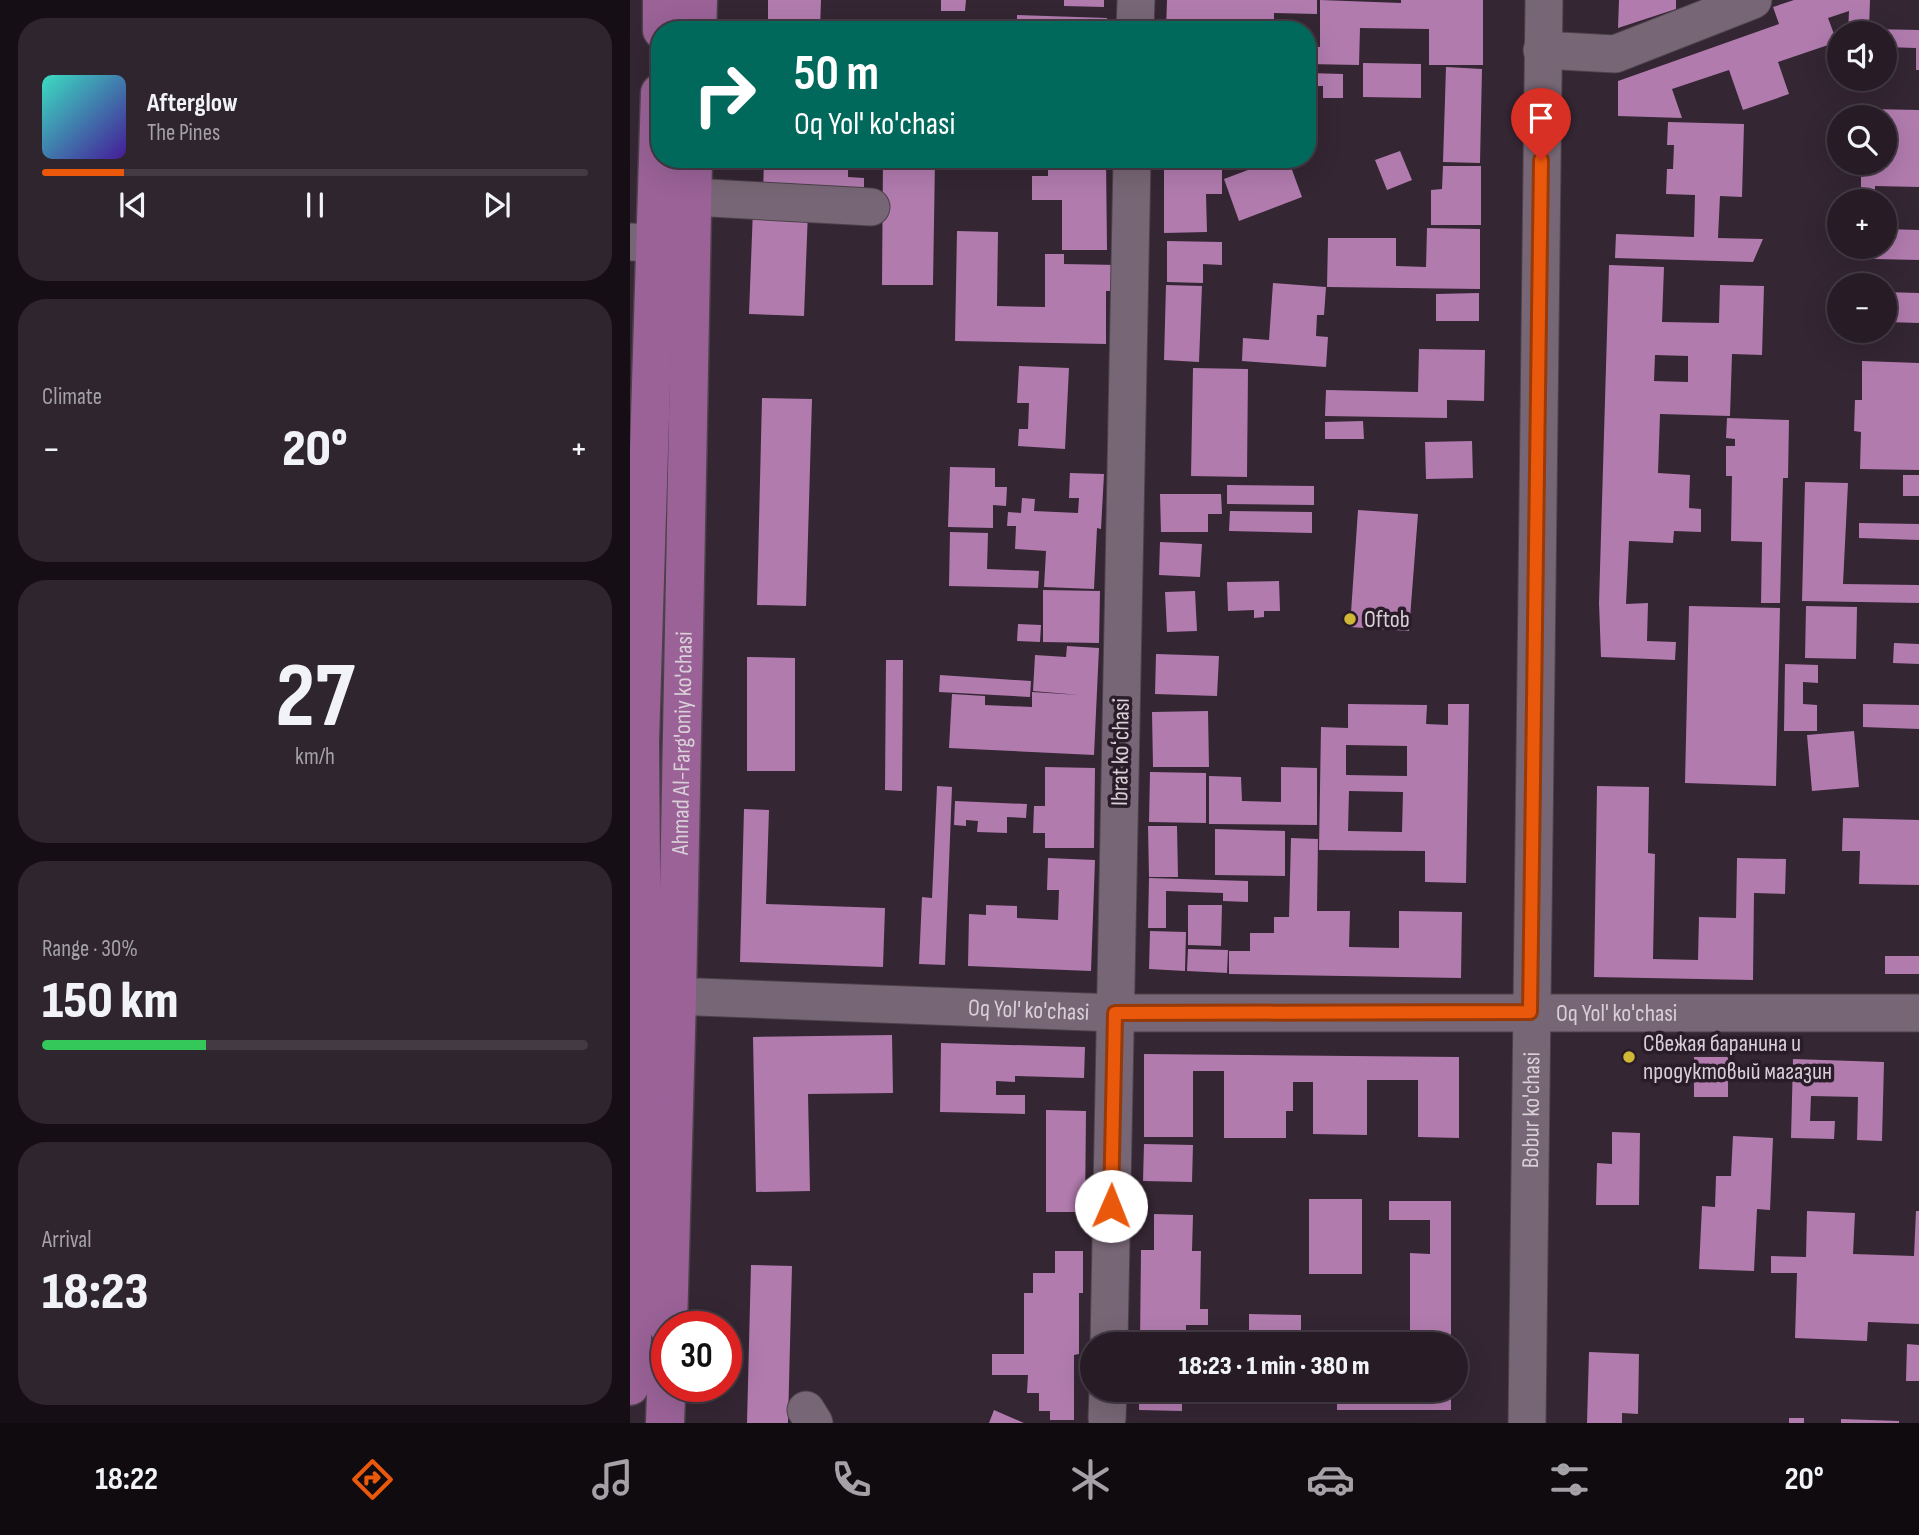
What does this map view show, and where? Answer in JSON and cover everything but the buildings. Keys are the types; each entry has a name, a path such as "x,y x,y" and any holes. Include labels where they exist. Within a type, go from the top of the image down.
{"main road":[{"path":"662,0 662,21"},
{"path":"697,21 698,0"},
{"name":"Ahmad Al-Farg'oniy ko'chasi","path":"651,168 643,242 635,741 660,995"},
{"name":"Ahmad Al-Farg'oniy ko'chasi","path":"630,1386 647,1193 660,995 693,168"},
{"name":"Ahmad Al-Farg'oniy ko'chasi","path":"647,1193 666,1311"},
{"path":"665,1423 666,1402"}],"street":[{"path":"1135,21 1136,0"},
{"name":"Bobur ko'chasi","path":"1527,1423 1544,0"},
{"path":"1542,50 1615,54 1753,0"},
{"name":"Ibrat koʻchasi","path":"1109,1332 1132,168"},
{"path":"692,197 871,207"},
{"name":"Oq Yol' ko'chasi","path":"660,995 1115,1013 1919,1013"}],"place":[{"name":"Oftob","path":"1350,619"},
{"name":"Свежая баранина и продуктовый магазин","path":"1629,1057"}],"route":[{"path":"1111,1206 1115,1013 1530,1012 1541,160"}]}
